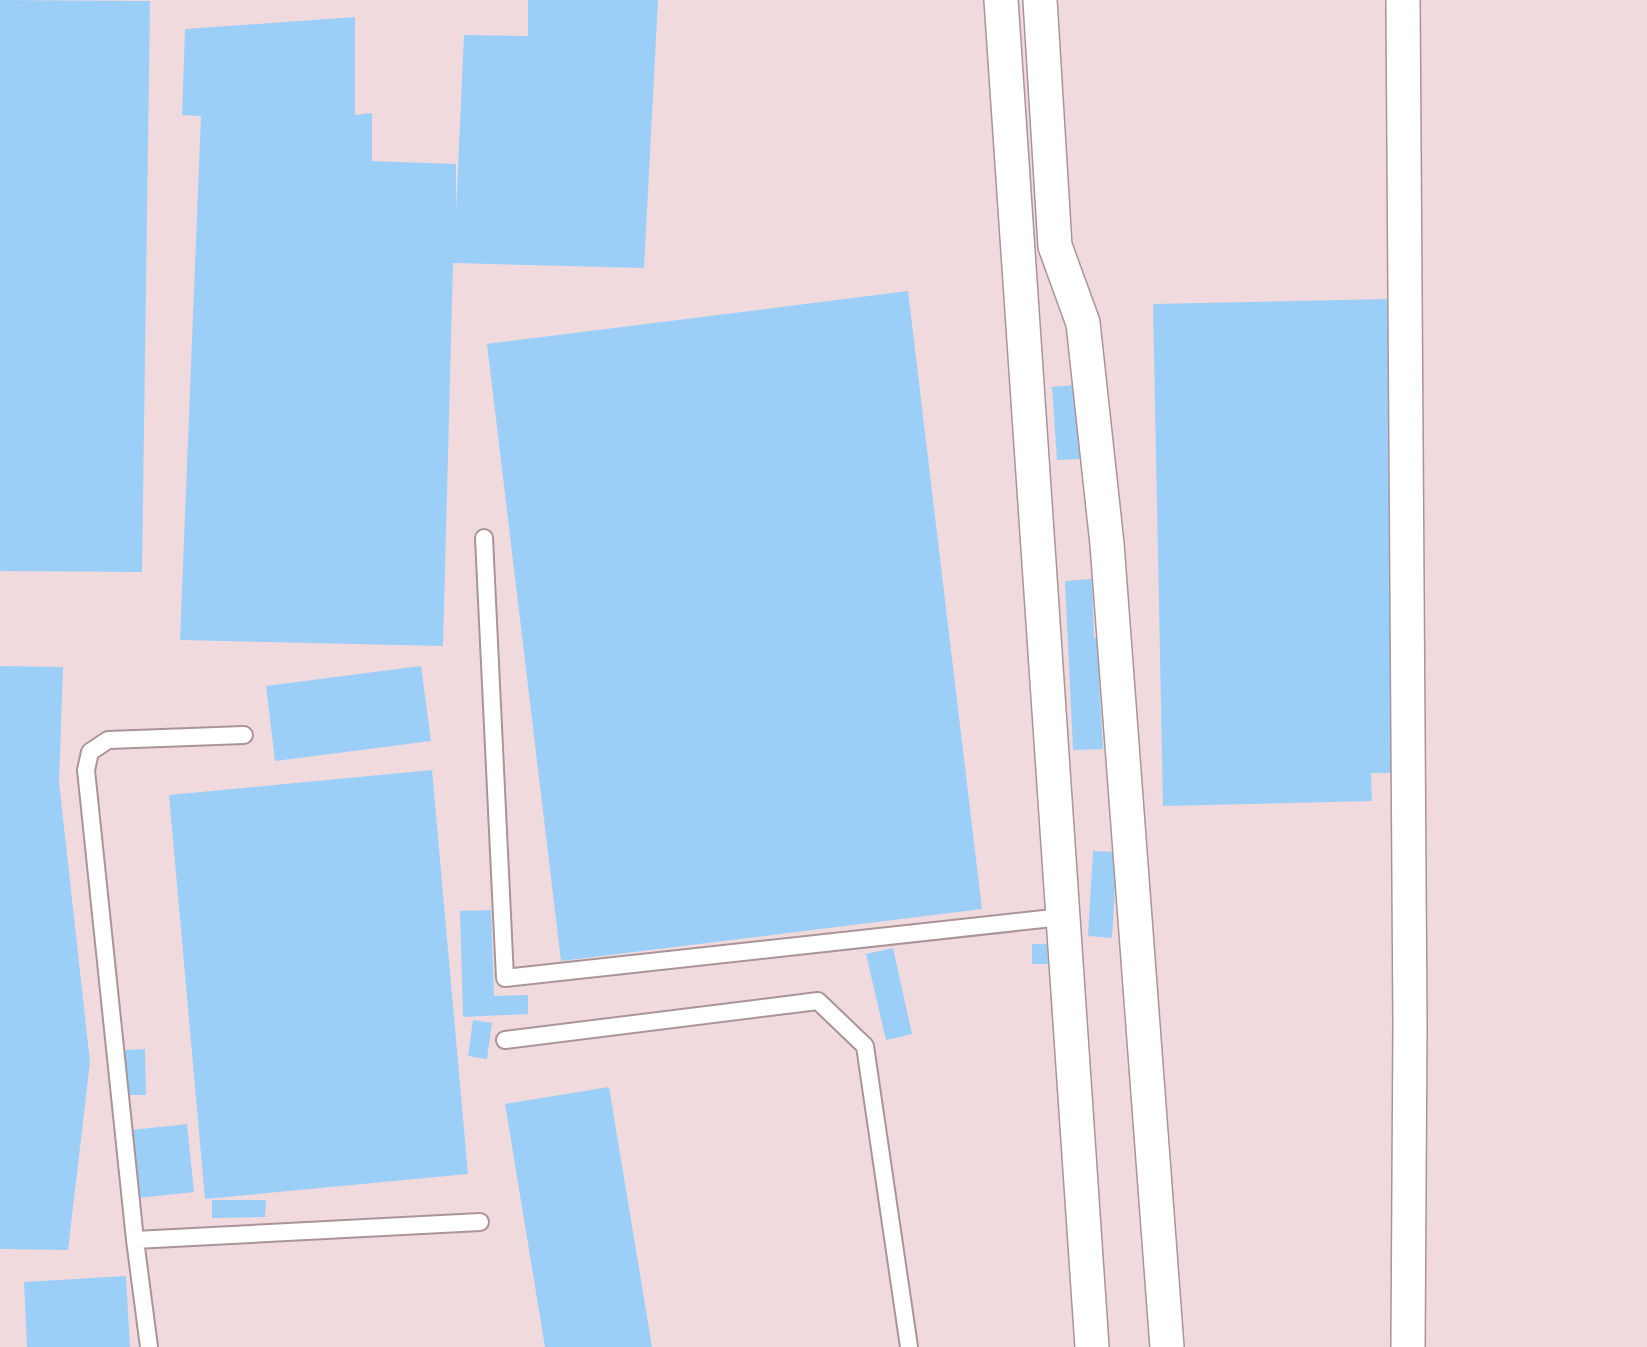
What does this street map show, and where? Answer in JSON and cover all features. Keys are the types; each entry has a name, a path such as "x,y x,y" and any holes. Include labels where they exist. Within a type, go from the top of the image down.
{"street":[{"path":"1001,0 1092,1347"},
{"path":"1040,0 1055,246 1083,323 1107,544 1167,1347"},
{"path":"1403,0 1410,1013 1408,1347"}],"lane":[{"path":"484,538 505,978 1062,917"},
{"path":"149,1347 135,1240 86,770 90,752 108,740 244,735"},
{"path":"505,1040 818,1001 865,1046 909,1347"},
{"path":"135,1240 480,1222"}],"building":[{"path":"0,0 150,1 142,572 0,571"},
{"path":"528,0 658,0 644,268 453,263 443,646 180,640 201,116 182,115 185,29 355,17 355,115 372,113 372,161 456,164 456,212 464,35 528,36"},
{"path":"908,291 982,909 561,961 487,344"},
{"path":"1388,299 1398,773 1371,773 1372,801 1163,806 1153,304"},
{"path":"1076,385 1081,459 1057,460 1052,387"},
{"path":"1092,579 1094,638 1110,639 1112,678 1099,680 1103,749 1073,750 1065,581"},
{"path":"0,666 63,667 59,782 90,1062 68,1250 0,1249"},
{"path":"421,666 431,741 275,761 266,686"},
{"path":"432,770 468,1174 205,1199 169,795"},
{"path":"1093,851 1117,852 1112,938 1088,936"},
{"path":"491,910 494,996 528,995 528,1014 463,1017 460,911"},
{"path":"1032,944 1047,944 1048,964 1032,964"},
{"path":"893,948 912,1034 886,1040 866,954"},
{"path":"473,1020 492,1023 487,1059 468,1056"},
{"path":"145,1049 146,1095 125,1095 125,1050"},
{"path":"609,1087 652,1347 545,1347 505,1104"},
{"path":"187,1124 194,1192 139,1198 132,1130"},
{"path":"212,1200 266,1200 265,1217 212,1218"},
{"path":"126,1276 130,1347 27,1347 24,1282"}]}
